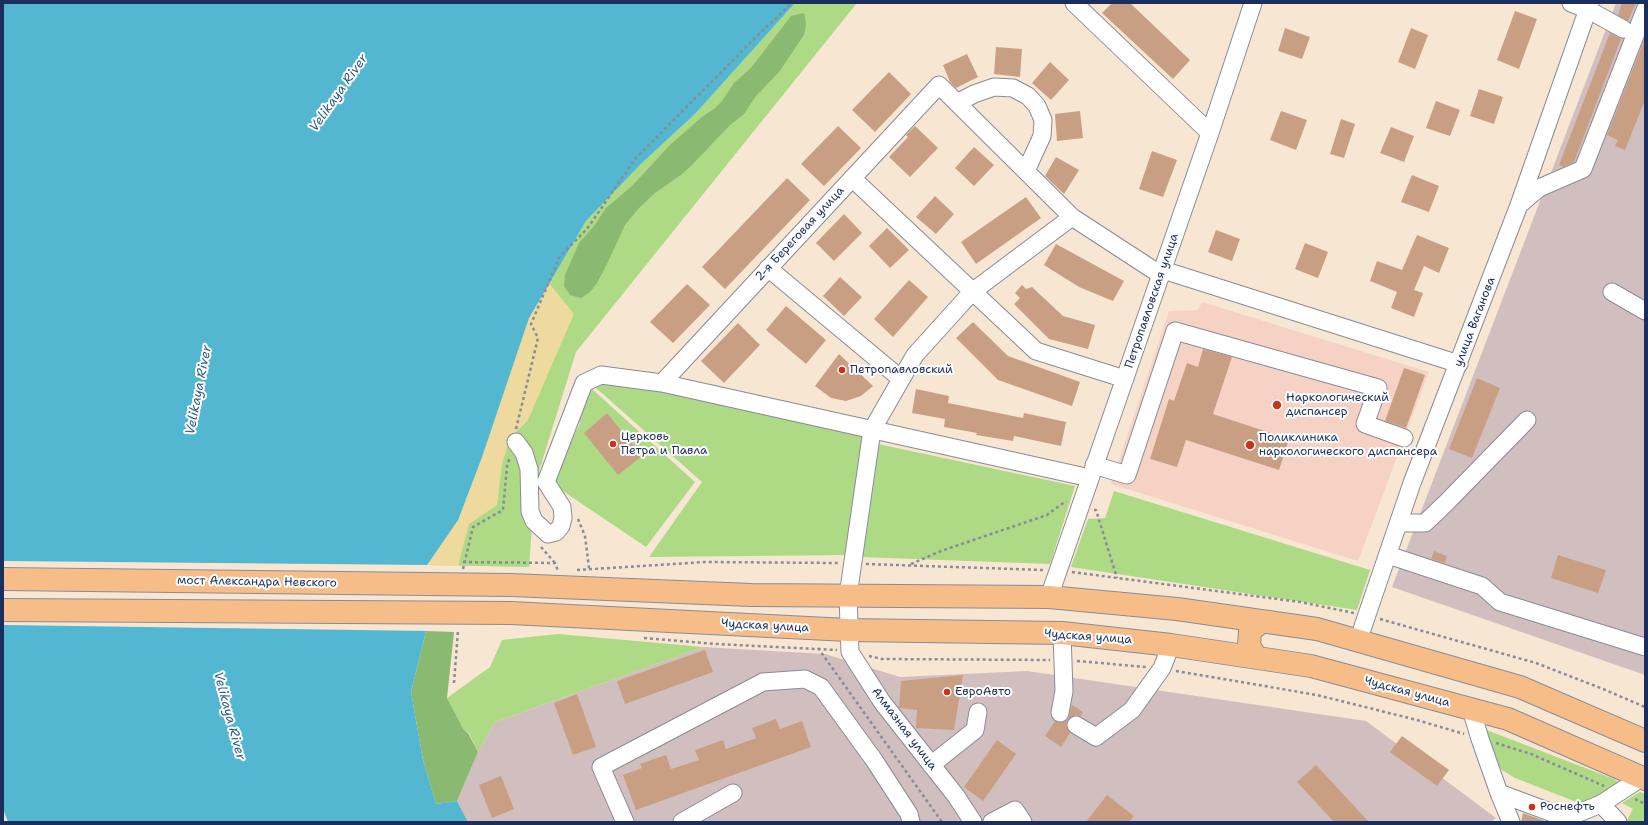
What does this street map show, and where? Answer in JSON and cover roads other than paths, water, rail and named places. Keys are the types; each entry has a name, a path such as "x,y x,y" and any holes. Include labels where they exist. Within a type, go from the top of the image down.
{"highway":[{"name":"мост Александра Невского","path":"3,579 511,585 751,595 848,596"},
{"path":"848,596 1049,597 1177,609 1317,629 1520,687 1645,741"},
{"path":"1171,645 1182,633 1183,621 1177,609"},
{"name":"Чудская улица","path":"3,610 511,613 848,630 1062,633 1171,645 1311,666 1508,719 1643,778"},
{"path":"1256,657 1249,646 1250,631 1262,622"}],"street":[{"path":"1074,3 1210,133"},
{"name":"Петропавловская улица","path":"1049,597 1210,133 1253,3"},
{"path":"1571,3 1588,6 1623,28"},
{"name":"улица Ваганова","path":"1358,641 1412,483 1519,205 1588,6"},
{"path":"1519,205 1539,188 1583,169 1645,10"},
{"name":"2-я Береговая улица","path":"662,383 939,85 957,103"},
{"path":"1026,171 1042,136 1043,120 1038,106 1028,96 1013,88 994,87 974,94 957,103 1072,217 1162,272 1459,364"},
{"path":"852,178 1036,351 1125,379"},
{"path":"872,430 915,355 972,292 1072,217"},
{"path":"768,268 901,378"},
{"path":"1612,292 1645,311"},
{"path":"516,442 524,453 529,469 530,511 534,521 548,534 556,532 561,526 564,518 562,507 546,482 584,384 601,375 662,383 872,430 1090,476 1127,475 1175,331 1378,388 1365,424 1404,438"},
{"path":"1399,523 1425,523 1527,420"},
{"name":"Алмазная улица","path":"872,430 848,596 848,630 850,652 882,702 935,761 973,822"},
{"path":"1388,555 1482,586 1500,602 1645,647"},
{"path":"1060,713 1064,691 1062,633"},
{"path":"1076,725 1096,738 1132,710 1162,668 1171,645"},
{"path":"625,822 601,767 763,682 805,679 821,687 874,760 909,814 911,822"},
{"path":"1471,709 1480,739 1511,822"},
{"path":"920,736 935,761 975,730 978,712"},
{"path":"1499,792 1565,820 1601,804 1643,778"},
{"path":"682,822 732,792"},
{"path":"1601,804 1618,822"},
{"path":"992,822 1015,810 1023,822"}],"water":[{"name":"Velikaya River","path":"3,3 795,3 695,114 642,163 586,221 529,318 482,457 458,520 427,565 426,631 411,692 423,760 436,804 457,801 468,822 8,822 3,809"}],"place":[{"name":"Петропавловский","path":"842,370"},
{"name":"Наркологический диспансер","path":"1277,405"},
{"name":"Церковь Петра и Павла","path":"613,444"},
{"name":"Поликлиника наркологического диспансера","path":"1250,445"},
{"name":"ЕвроАвто","path":"947,692"},
{"name":"Роснефть","path":"1532,807"}]}
